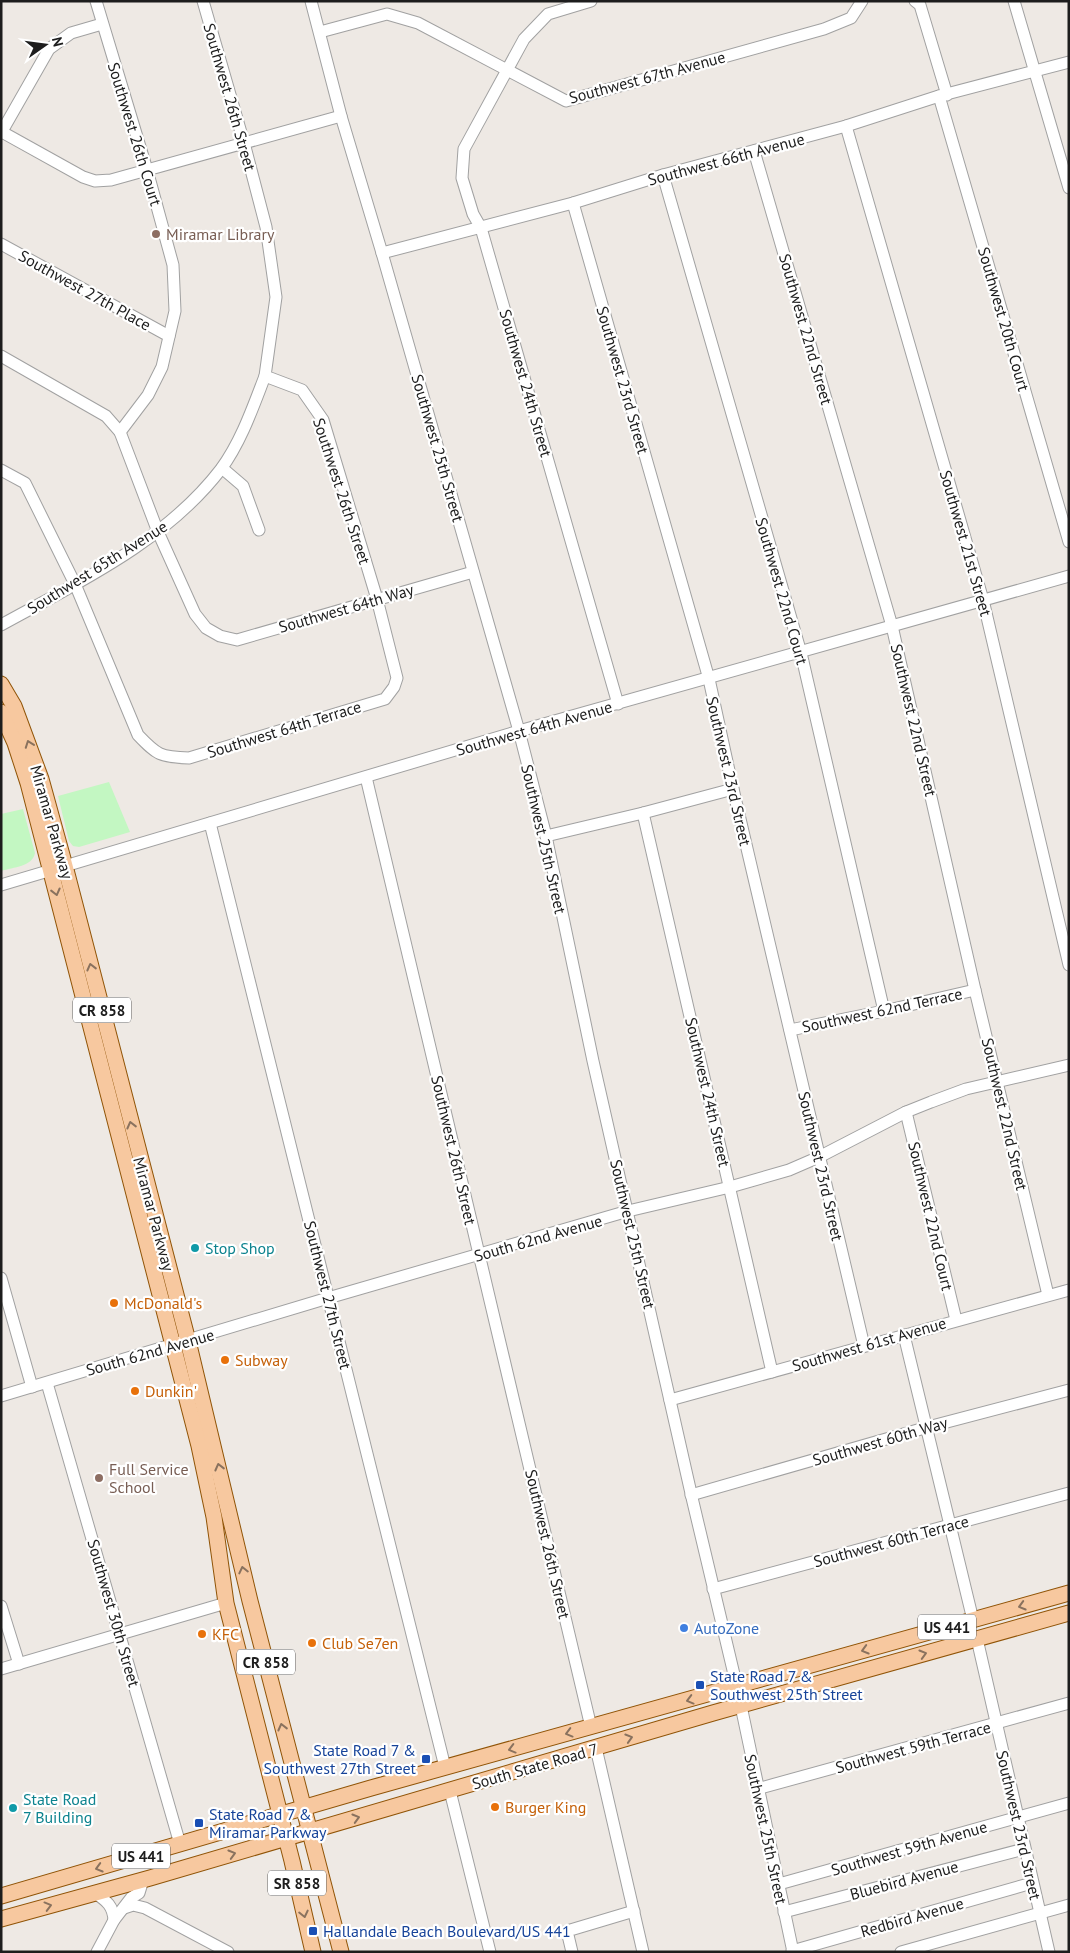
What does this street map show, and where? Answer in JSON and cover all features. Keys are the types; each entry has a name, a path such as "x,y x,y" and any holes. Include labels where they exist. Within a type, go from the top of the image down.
{"main road":[{"name":"Miramar Parkway","path":"1,684 14,706 41,779 93,1037 249,1596 303,1808"},
{"name":"Miramar Parkway","path":"1,712 15,743 58,868 121,1087 180,1344 214,1517 226,1603 280,1815"},
{"path":"93,1037 99,1042 110,1077 121,1087"},
{"name":"South State Road 7","path":"4,1896 445,1767 1069,1593"},
{"name":"South State Road 7","path":"1,1919 95,1893 141,1886 309,1832 714,1713 1069,1613"},
{"path":"741,1706 746,1693 765,1679"},
{"path":"714,1713 730,1699 737,1687"},
{"name":"SR 858","path":"303,1808 341,1952"},
{"name":"SR 858","path":"280,1815 313,1952"}],"street":[{"name":"Southwest 26th Court","path":"96,1 173,264 175,311 162,367 148,395 120,432"},
{"name":"Southwest 26th Street","path":"203,1 266,227 276,297 265,376 302,390 323,420 377,599 397,678 394,687"},
{"name":"Southwest 25th Street","path":"311,1 341,116 519,732 546,836 593,1061 691,1495 737,1687"},
{"name":"Southwest 24th Street","path":"591,1 548,14 524,40 464,149 462,178 473,214 481,228 618,704"},
{"name":"Southwest 67th Avenue","path":"320,32 387,14 418,23 566,102 824,29 851,18 862,1"},
{"name":"Southwest 20th Court","path":"915,1 920,5 943,95 1069,542"},
{"path":"1014,1 1069,188"},
{"path":"102,24 71,33 49,49 2,132 83,177 95,181 111,180 341,116"},
{"name":"Southwest 66th Avenue","path":"382,253 573,203 663,175 846,126 943,95 1069,62"},
{"name":"Southwest 21st Street","path":"846,126 984,600 1069,965"},
{"name":"Southwest 22nd Street","path":"754,151 892,626 975,990 1048,1295"},
{"name":"Southwest 22nd Court","path":"663,175 801,653 884,1011"},
{"name":"Southwest 23rd Street","path":"573,203 708,679 864,1346"},
{"name":"Southwest 27th Place","path":"1,244 169,336"},
{"path":"1,356 106,416 120,432 158,532"},
{"name":"Southwest 65th Avenue","path":"1,625 75,584 158,532 191,504 222,468 245,426 265,376"},
{"path":"222,468 242,486 259,530"},
{"path":"1,470 24,483 75,584"},
{"name":"Southwest 64th Way","path":"158,532 195,614 206,628 220,636 237,640 473,572"},
{"name":"Southwest 64th Avenue","path":"1,885 519,732 1069,576"},
{"name":"Southwest 64th Terrace","path":"75,584 138,735 154,752 168,757 189,758 385,698 394,687"},
{"name":"Southwest 26th Street","path":"366,777 591,1727"},
{"path":"546,836 733,789"},
{"name":"Southwest 24th Street","path":"643,813 772,1372"},
{"name":"Southwest 27th Street","path":"210,823 445,1767"},
{"name":"Southwest 62nd Terrace","path":"790,1030 975,990"},
{"name":"South 62nd Avenue","path":"1,1396 628,1211 730,1187 789,1170 819,1157 906,1112 966,1089 1069,1065"},
{"name":"Southwest 22nd Court","path":"906,1112 956,1320"},
{"path":"1,1278 32,1387"},
{"name":"Southwest 61st Avenue","path":"670,1400 1069,1290"},
{"path":"904,1335 973,1620"},
{"name":"Southwest 30th Street","path":"47,1383 180,1844"},
{"name":"Southwest 60th Way","path":"691,1495 1069,1390"},
{"name":"Southwest 60th Terrace","path":"713,1589 1069,1493"},
{"path":"1,1669 226,1603"},
{"path":"1,1606 19,1664"},
{"name":"Southwest 23rd Street","path":"977,1639 1049,1952"},
{"name":"Southwest 59th Terrace","path":"757,1789 1069,1704"},
{"name":"Southwest 25th Street","path":"741,1706 792,1951"},
{"path":"596,1748 643,1952"},
{"path":"450,1791 490,1952"},
{"name":"Southwest 59th Avenue","path":"779,1884 1069,1803"},
{"name":"Bluebird Avenue","path":"784,1912 1024,1849"},
{"name":"Redbird Avenue","path":"792,1951 1032,1883"},
{"path":"97,1952 114,1920 141,1886"},
{"path":"141,1886 140,1901 145,1908"},
{"path":"95,1893 112,1907 114,1920"},
{"path":"901,1952 1069,1905"},
{"path":"124,1908 133,1906 145,1908 228,1952"},
{"path":"572,1952 568,1932 634,1911"}],"green space":[{"path":"109,782 130,832 79,847 73,846 69,841 58,796"},
{"path":"23,809 35,853 33,858 26,864 1,871 1,814"}],"place":[{"name":"Miramar Library","path":"156,234"},
{"name":"Stop Shop","path":"195,1248"},
{"name":"McDonald's","path":"114,1303"},
{"name":"Subway","path":"225,1360"},
{"name":"Dunkin'","path":"135,1391"},
{"name":"Full Service School","path":"99,1478"},
{"name":"AutoZone","path":"684,1628"},
{"name":"KFC","path":"202,1634"},
{"name":"Club Se7en","path":"312,1643"},
{"name":"State Road 7 & Southwest 25th Street","path":"700,1685"},
{"name":"State Road 7 & Southwest 27th Street","path":"426,1759"},
{"name":"Burger King","path":"495,1807"},
{"name":"State Road 7 Building","path":"13,1808"},
{"name":"State Road 7 & Miramar Parkway","path":"199,1823"},
{"name":"Hallandale Beach Boulevard/US 441","path":"313,1931"}]}
